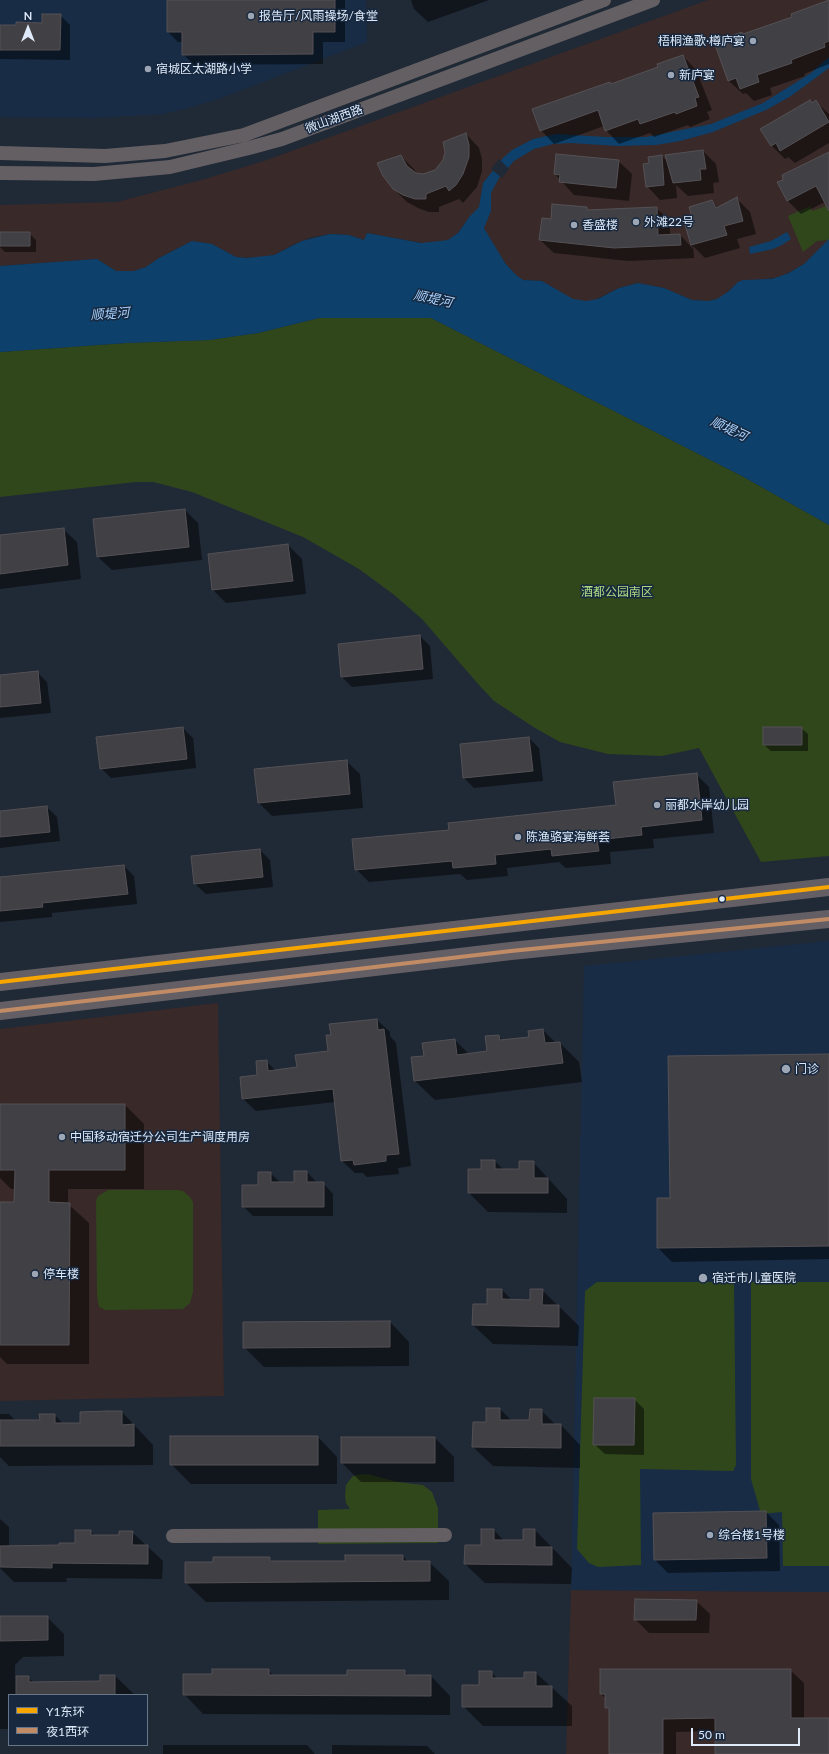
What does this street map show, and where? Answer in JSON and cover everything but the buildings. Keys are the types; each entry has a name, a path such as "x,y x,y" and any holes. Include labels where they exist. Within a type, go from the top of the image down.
{"main road":[{"path":"0,982 829,887"},
{"path":"0,1011 511,951 829,920"}],"street":[{"name":"微山湖西路","path":"0,153 105,156 165,151 244,135 604,0"},
{"name":"微山湖西路","path":"0,173 94,174 170,167 250,148 282,139 653,0"},
{"path":"173,1536 445,1535"}],"shaded area":[{"name":"宿城区太湖路小学","path":"0,0 366,0 367,42 224,97 189,108 162,114 96,118 0,117"},
{"path":"708,0 829,0 829,240 804,264 780,277 738,282 723,296 708,301 692,300 664,288 638,283 619,288 592,301 579,301 567,297 542,281 523,280 516,275 505,263 485,231 484,226 470,216 458,233 448,240 429,244 367,233 365,240 349,235 330,234 312,237 292,245 274,255 258,258 236,257 212,244 192,241 159,258 146,267 134,271 116,271 97,259 0,266 0,205 117,202 205,179 264,161"},
{"name":"宿迁市儿童医院","path":"829,941 829,1592 571,1590 584,966"},
{"path":"218,1003 224,1396 0,1401 0,1029"},
{"path":"571,1590 829,1592 829,1754 566,1754"}],"green space":[{"path":"829,205 829,240 817,241 803,252 788,216 810,206 812,211"},
{"name":"酒都公园南区","path":"319,318 431,318 742,476 829,525 829,856 761,862 699,748 662,756 608,754 560,742 535,728 494,701 422,619 393,594 359,569 303,537 192,492 153,482 136,482 0,497 0,352 126,343 209,340 258,333"},
{"path":"108,1190 177,1190 183,1191 190,1197 193,1202 193,1292 190,1303 183,1309 106,1310 99,1307 97,1296 96,1201 98,1196"},
{"path":"597,1282 734,1282 736,1465 733,1471 640,1469 641,1565 598,1567 589,1563 577,1549 585,1291"},
{"path":"751,1282 829,1282 829,1566 783,1566 782,1512 761,1514 751,1479"},
{"path":"367,1474 398,1482 423,1485 432,1492 438,1508 438,1543 318,1544 318,1510 350,1509 346,1503 346,1485 352,1477"}],"water":[{"name":"顺堤河","path":"829,57 829,68 791,96 766,110 713,132 680,141 656,145 618,146 571,143 553,144 534,149 514,161 499,178 491,193 491,211 484,228 505,263 516,275 523,280 542,281 573,299 586,301 598,299 619,288 638,283 664,288 692,300 708,301 717,299 729,291 738,282 743,280 772,279 789,273 804,264 829,239 829,525 742,476 431,318 319,318 258,333 209,340 126,343 0,352 0,266 97,259 116,271 134,271 146,267 159,258 192,241 212,244 236,257 247,258 274,255 302,241 330,234 349,235 364,240 367,233 421,243 448,240 458,233 470,216 479,207 483,183 503,158 512,150 533,139 556,134 606,137 646,137 711,124 763,103 811,73"},
{"path":"787,232 791,239 782,245 773,249 750,254 749,247 771,241"}],"pier":[{"path":"499,159 509,169 502,178 491,169"}],"transit line":[{"name":"Y1东环","path":"0,982 829,887"},
{"name":"夜1西环","path":"0,1011 511,951 829,919"}],"place":[{"name":"报告厅/风雨操场/食堂","path":"251,16"},
{"name":"梧桐渔歌·樽庐宴","path":"753,41"},
{"name":"宿城区太湖路小学","path":"148,69"},
{"name":"新庐宴","path":"671,75"},
{"name":"外滩22号","path":"636,222"},
{"name":"香盛楼","path":"574,225"},
{"name":"丽都水岸幼儿园","path":"657,805"},
{"name":"陈渔骆宴海鲜荟","path":"518,837"},
{"name":"门诊","path":"786,1069"},
{"name":"中国移动宿迁分公司生产调度用房","path":"62,1137"},
{"name":"停车楼","path":"35,1274"},
{"name":"宿迁市儿童医院","path":"703,1278"},
{"name":"综合楼1号楼","path":"710,1535"}]}
